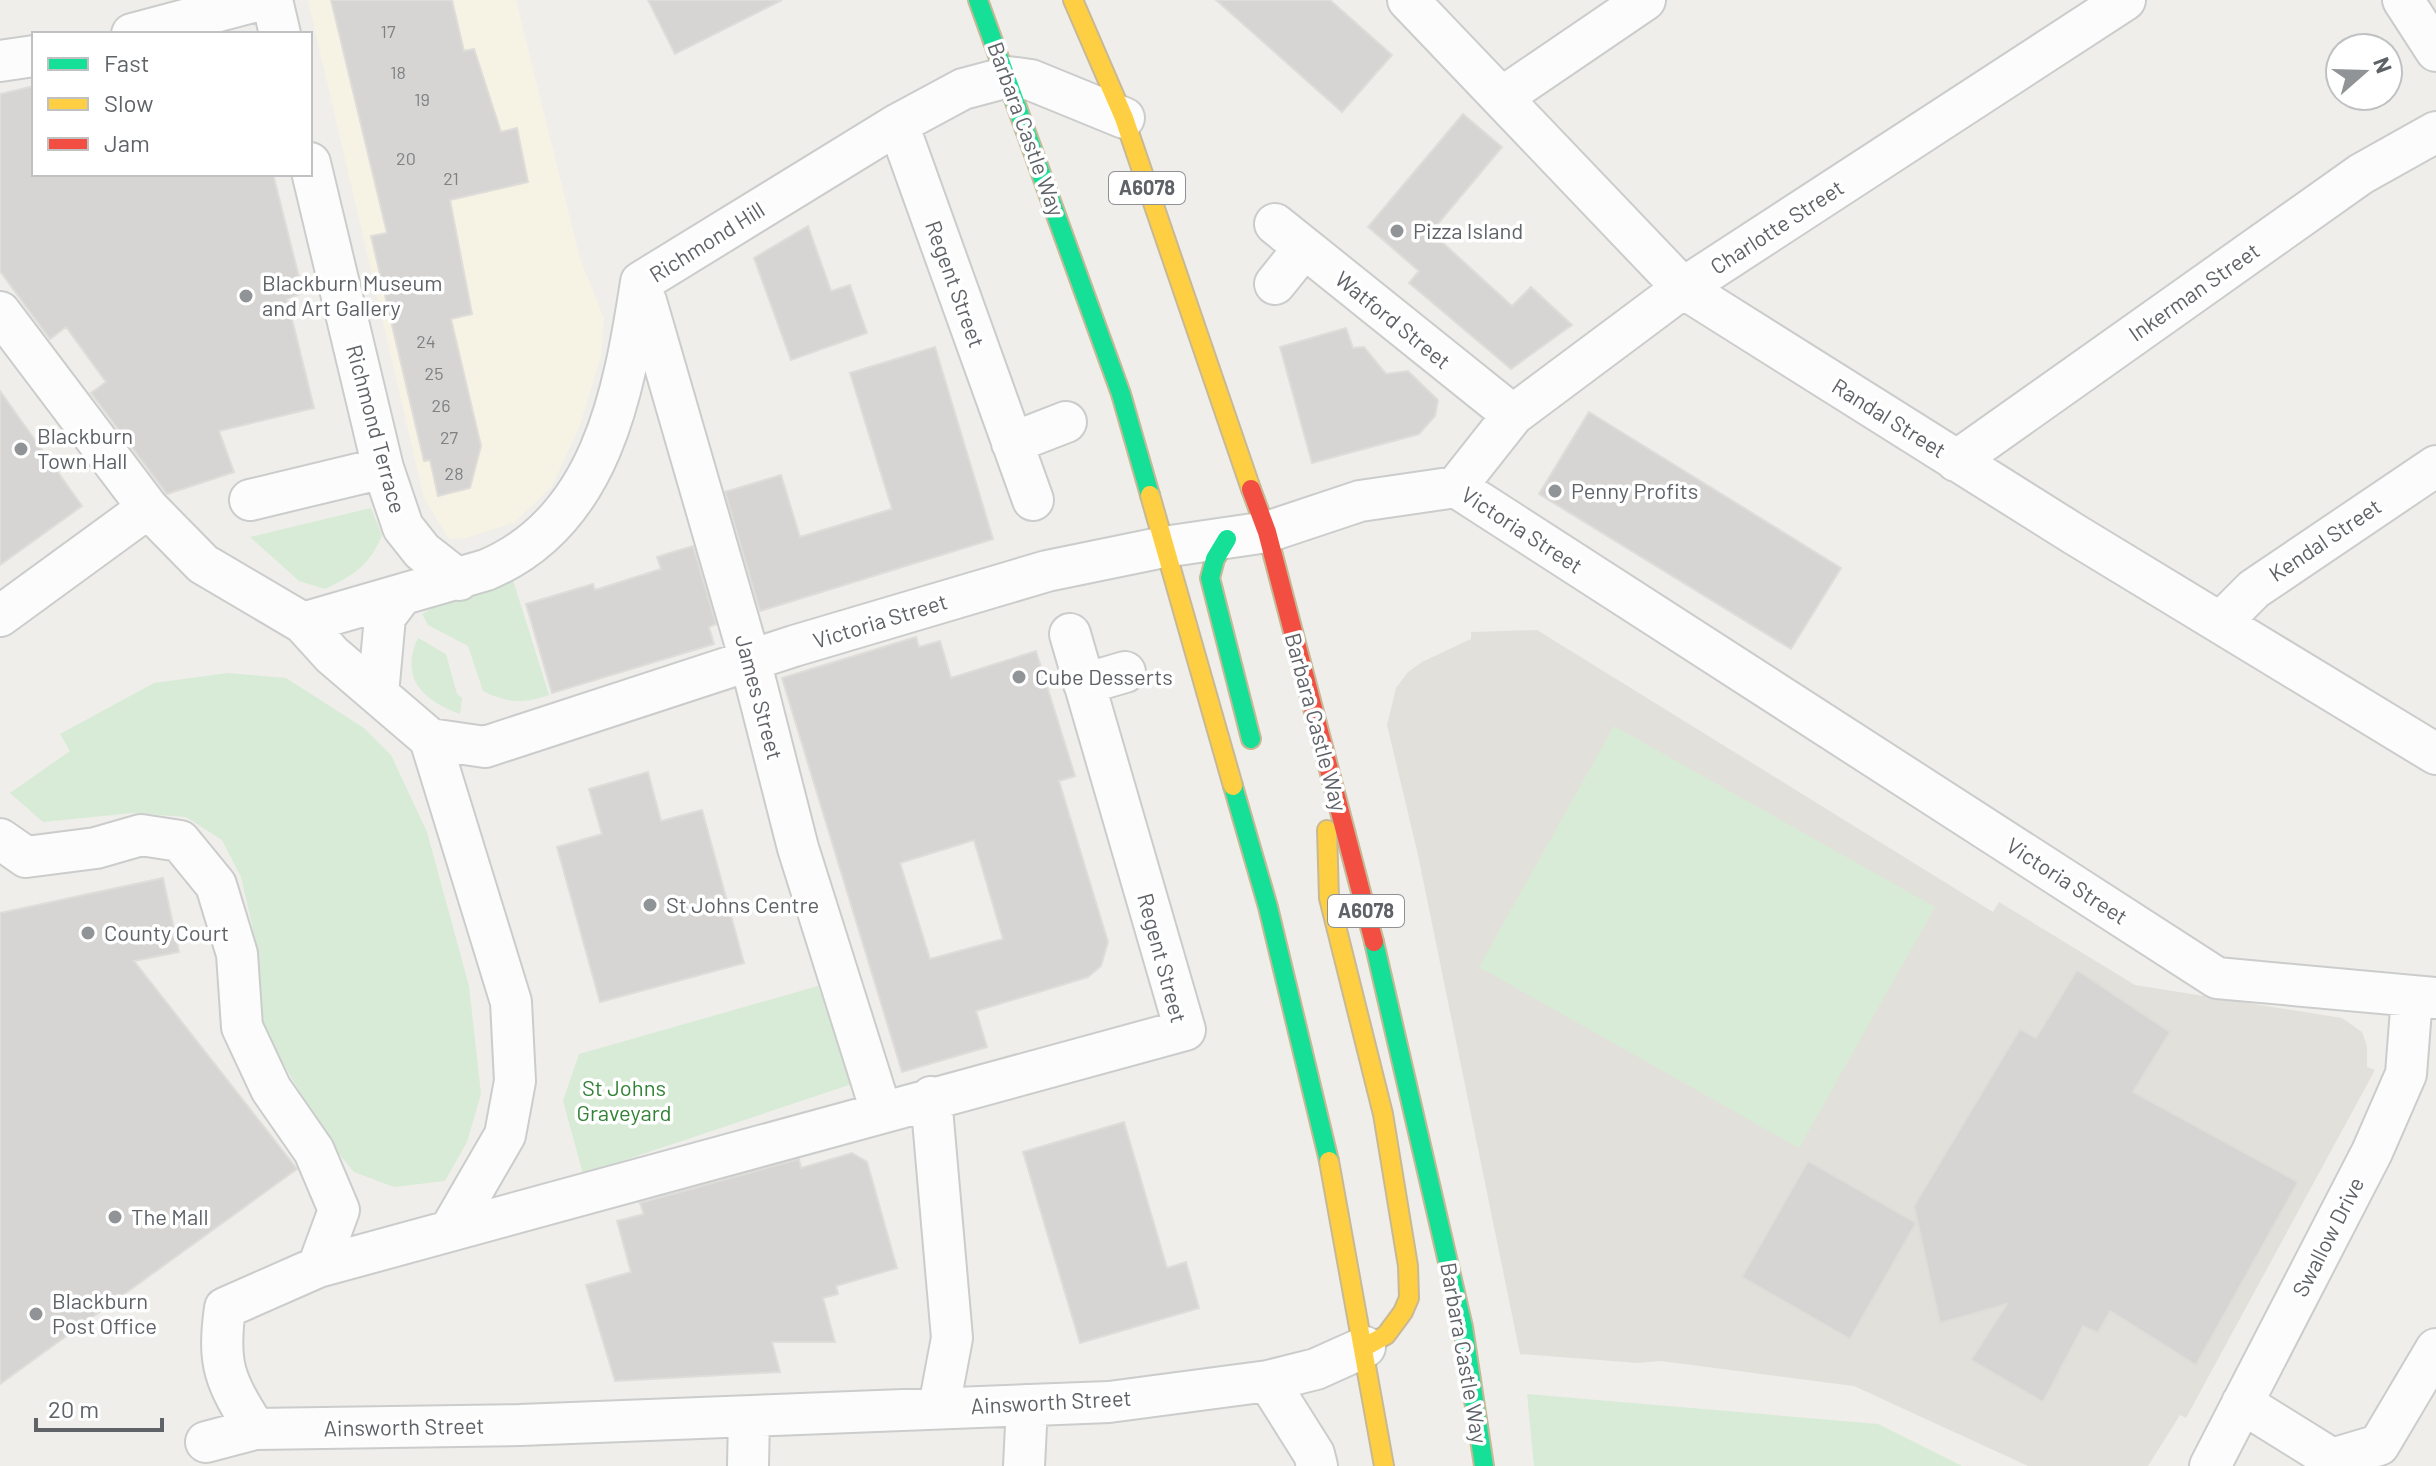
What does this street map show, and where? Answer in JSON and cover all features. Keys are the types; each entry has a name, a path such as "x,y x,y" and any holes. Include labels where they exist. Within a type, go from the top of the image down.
{"highway":[{"name":"Barbara Castle Way","path":"978,0 1121,394 1268,907 1320,1114 1365,1347 1384,1466"},
{"name":"Barbara Castle Way","path":"1073,0 1124,118 1222,413 1267,532 1381,967 1431,1180 1463,1327 1484,1466"},
{"path":"1227,539 1215,559 1210,578 1256,758"},
{"path":"1324,752 1329,898 1383,1114 1408,1266 1409,1298 1403,1312 1386,1335 1365,1347"},
{"path":"1268,846 1268,907"}],"street":[{"path":"140,32 260,0"},
{"path":"272,0 280,32"},
{"name":"Randal Street","path":"1408,0 1504,96 1683,288 1956,461 2436,754"},
{"path":"1504,96 1645,0"},
{"name":"Charlotte Street","path":"1456,487 1513,415 1683,288 2125,0"},
{"path":"2403,0 2436,51"},
{"path":"0,61 32,56"},
{"name":"Richmond Hill","path":"303,623 459,580 515,558 539,541 573,504 593,466 616,404 631,350 641,282 898,124 963,89 1008,77 1031,80 1124,118"},
{"name":"Regent Street","path":"898,124 1033,500"},
{"name":"Inkerman Street","path":"1956,461 2361,174 2436,132"},
{"name":"Richmond Terrace","path":"312,171 383,468 403,527 422,551 459,580"},
{"name":"Watford Street","path":"1275,284 1289,236 1513,415"},
{"name":"James Street","path":"641,282 653,335 750,660 798,848 881,1111"},
{"path":"0,312 148,508 203,564 303,623 332,655 430,739 511,1002 515,1081 505,1135 450,1230"},
{"path":"1012,443 1066,422"},
{"name":"Kendal Street","path":"2221,622 2254,589 2436,466"},
{"path":"250,500 383,468"},
{"name":"Victoria Street","path":"430,739 485,747 750,660 1047,571 1164,547 1267,532 1360,501 1456,487 2217,978 2424,997"},
{"path":"0,616 148,508"},
{"path":"378,694 385,617 401,596"},
{"name":"Regent Street","path":"931,1097 1185,1030 1070,634"},
{"path":"1084,684 1125,672"},
{"path":"0,839 26,857 96,848 141,835 180,841 216,885 237,954 242,1027 271,1089 314,1151 339,1210 318,1267"},
{"name":"Swallow Drive","path":"2210,1466 2372,1152 2406,1074 2424,997"},
{"path":"255,1429 229,1387 220,1346 225,1308 318,1267 931,1097 952,1338 939,1407"},
{"name":"Ainsworth Street","path":"206,1442 255,1429 749,1417 1109,1402 1268,1381 1316,1369 1365,1347"},
{"path":"2242,1403 2332,1459 2379,1445 2436,1349"},
{"path":"1268,1381 1314,1454 1317,1466"},
{"path":"1024,1466 1027,1405"},
{"path":"748,1466 749,1417"}],"shaded area":[{"path":"308,0 516,0 580,259 604,319 601,357 579,427 552,486 515,522 466,538 449,539 424,498"},
{"path":"1537,630 1993,912 1999,902 2135,985 2342,1018 2362,1032 2367,1046 2367,1067 2375,1070 2186,1418 2180,1415 2148,1466 2028,1466 1854,1386 1661,1361 1638,1363 1520,1354 1418,855 1387,725 1396,688 1408,672 1422,662 1471,639 1471,632"}],"green space":[{"path":"371,508 382,535 372,554 360,568 325,589 299,581 250,537"},
{"path":"513,580 549,695 523,701 500,698 483,691 468,646 428,625 422,614 442,602"},
{"path":"418,638 446,654 457,694 462,698 460,714 426,695 413,677 411,665"},
{"path":"228,673 286,678 364,728 391,755 427,832 469,986 481,1094 467,1142 445,1181 394,1187 354,1172 329,1142 260,1024 257,947 241,877 222,840 186,817 133,813 43,822 10,793 70,751 60,734 154,683"},
{"path":"1614,726 1935,907 1799,1148 1479,967"},
{"name":"St Johns Graveyard","path":"818,986 852,1084 583,1174 563,1101 579,1054"},
{"path":"1527,1394 1878,1424 1962,1466 1534,1466"}],"building":[{"path":"331,0 452,0 464,51 474,49 501,132 517,128 528,182 450,200 472,314 451,319 481,446 470,488 438,496 430,460 424,461 371,236 387,233"},
{"path":"648,0 782,0 675,54"},
{"path":"1216,0 1330,0 1392,55 1342,112"},
{"path":"32,86 32,176 274,176 303,293 287,299 314,408 219,431 234,472 167,494 91,393 106,382 66,327 50,339 0,271 0,94"},
{"path":"1463,114 1502,147 1431,232 1512,306 1531,287 1572,325 1511,369 1409,283 1419,271 1368,227"},
{"path":"808,226 831,291 850,285 867,333 791,360 754,258"},
{"path":"1346,328 1353,348 1364,347 1386,374 1408,371 1438,400 1435,416 1419,434 1312,463 1280,347"},
{"path":"935,347 993,539 760,611 725,492 781,475 800,537 892,509 850,373"},
{"name":"Blackburn Town Hall","path":"0,391 82,506 0,565"},
{"path":"1589,412 1841,568 1791,649 1539,494"},
{"path":"693,546 716,624 709,627 714,644 552,693 526,604 593,584 595,590 661,569 657,557"},
{"path":"916,637 919,647 940,641 951,678 1036,651 1075,776 1059,781 1108,942 1101,966 1088,977 976,1011 987,1047 902,1072 782,678","holes":["974,840 1003,939 930,959 900,863"]},
{"name":"St Johns Centre","path":"648,772 661,821 702,810 744,963 600,1002 557,847 602,834 589,789"},
{"name":"The Mall","path":"163,878 179,952 134,961 297,1169 0,1384 0,913"},
{"path":"2077,970 2170,1032 2133,1092 2298,1182 2196,1365 2110,1311 2098,1333 2083,1326 2043,1402 1971,1360 2007,1304 1940,1323 1914,1206 2020,1029 2036,1038"},
{"path":"1124,1122 1167,1268 1186,1262 1199,1308 1080,1343 1023,1152"},
{"path":"852,1153 867,1162 897,1268 836,1286 838,1294 823,1298 835,1342 772,1342 780,1372 615,1381 586,1285 631,1272 617,1221 644,1214 640,1203 799,1159 801,1168"},
{"path":"1808,1161 1916,1223 1850,1339 1742,1277"}],"traffic: fast":[{"path":"978,0 1121,394 1150,495"},
{"path":"1227,539 1215,559 1210,578 1251,739"},
{"path":"1233,786 1268,907 1329,1161"},
{"path":"1374,942 1463,1327 1484,1466"}],"traffic: slow":[{"path":"1073,0 1124,118 1251,489"},
{"path":"1150,495 1233,786"},
{"path":"1327,830 1329,898 1383,1114 1408,1266 1409,1298 1403,1312 1386,1335 1365,1347"},
{"path":"1329,1161 1384,1466"}],"traffic: jam":[{"path":"1251,489 1267,532 1374,942"}],"place":[{"name":"Pizza Island","path":"1397,231"},
{"name":"Blackburn Museum and Art Gallery","path":"246,296"},
{"name":"Blackburn Town Hall","path":"21,449"},
{"name":"Penny Profits","path":"1555,491"},
{"name":"Cube Desserts","path":"1019,677"},
{"name":"St Johns Centre","path":"650,905"},
{"name":"County Court","path":"88,933"},
{"name":"The Mall","path":"115,1217"},
{"name":"Blackburn Post Office","path":"36,1314"}]}
